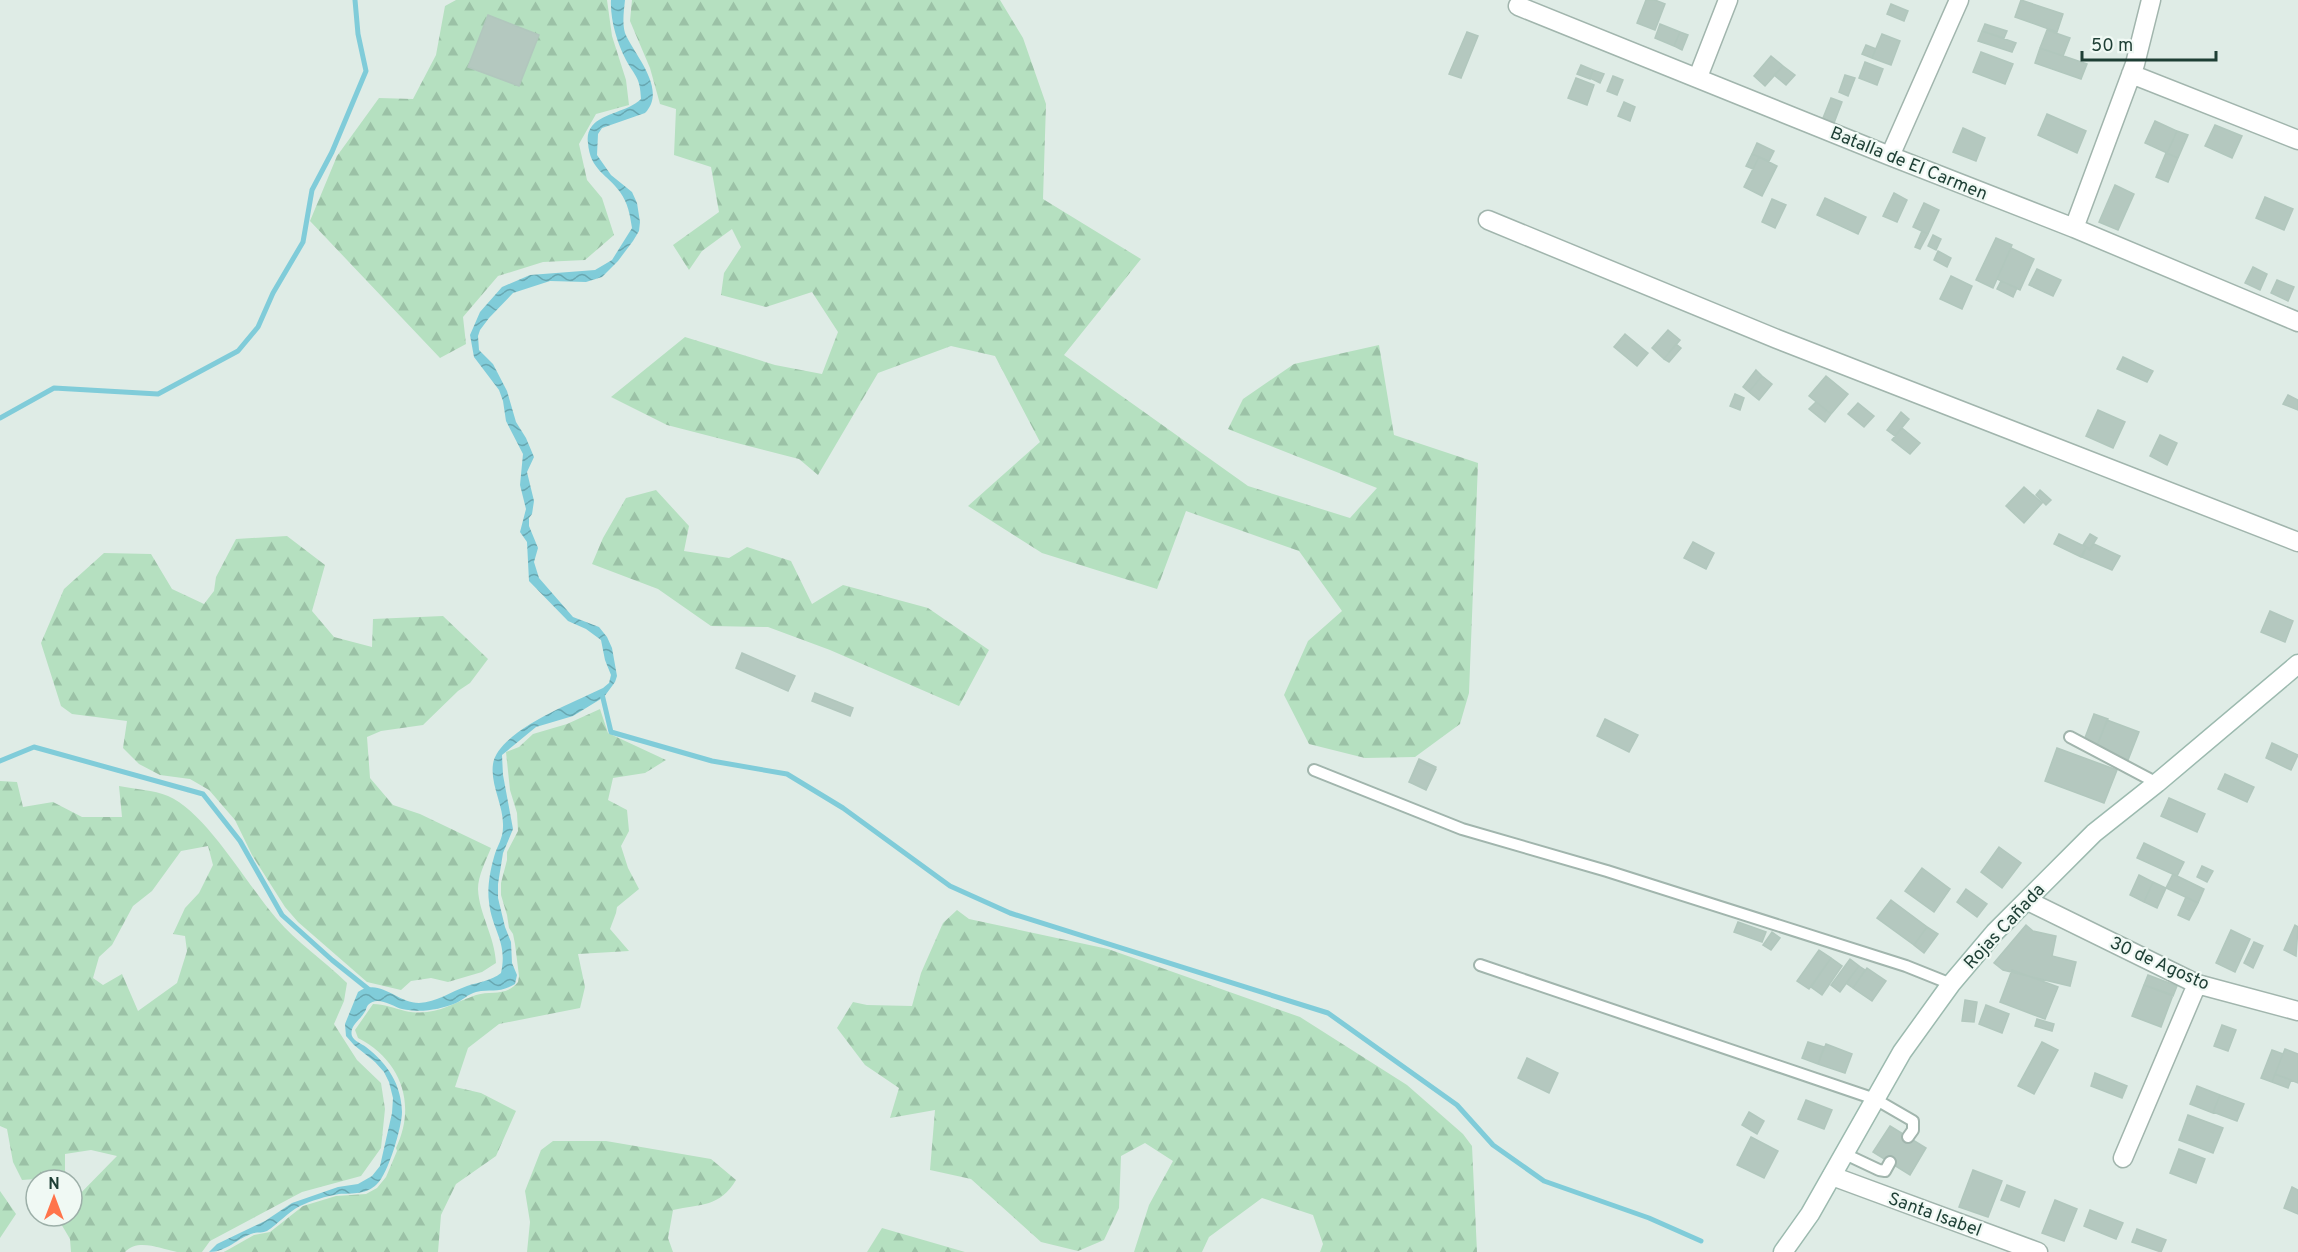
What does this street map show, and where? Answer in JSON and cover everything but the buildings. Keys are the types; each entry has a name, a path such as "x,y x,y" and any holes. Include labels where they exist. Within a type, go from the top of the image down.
{"street":[{"path":"1698,78 1728,0"},
{"path":"1890,156 1959,0"},
{"path":"2074,228 2131,74 2151,0"},
{"name":"Batalla de El Carmen","path":"1518,6 2074,228 2298,322"},
{"path":"2131,74 2298,140"},
{"path":"1488,220 1777,339 2298,542"},
{"name":"Rojas Cañada","path":"1784,1252 1832,1176 1902,1053 1951,984 1995,932 2094,833 2298,664"},
{"name":"30 de Agosto","path":"2028,901 2197,984 2298,1011"},
{"path":"2123,1158 2197,984"},
{"name":"Santa Isabel","path":"1832,1176 2038,1252"}],"lane":[{"path":"2070,736 2157,783"},
{"path":"1314,770 1462,829 1884,958 1951,984"},
{"path":"1480,965 1875,1099 1913,1121 1913,1130 1908,1137"},
{"path":"1845,1154 1874,1168 1888,1166 1872,1192"}],"green space":[{"path":"456,0 607,0 612,36 626,80 629,105 596,114 579,144 587,180 602,198 614,235 585,260 543,262 498,276 463,317 466,344 440,358 310,221 337,156 379,98 413,99 436,55 445,6"},
{"path":"632,0 1000,0 1023,38 1046,104 1043,199 1141,259 1064,355 1248,486 1350,518 1377,488 1228,429 1243,399 1294,364 1379,345 1394,435 1478,463 1469,693 1460,724 1415,757 1365,758 1309,744 1284,695 1308,641 1342,611 1299,551 1186,511 1157,589 1042,553 968,506 1040,442 995,356 951,346 878,373 818,475 799,459 667,425 611,397 685,337 775,365 822,374 838,332 812,292 766,307 721,295 724,273 741,247 732,229 702,251 689,270 673,245 719,212 711,167 674,155 676,109 660,104 650,68 630,21"},
{"path":"656,490 689,526 684,551 729,558 747,547 791,561 812,604 843,585 928,608 989,650 959,706 830,650 768,627 711,626 658,589 592,564 603,538 626,498"},
{"path":"287,536 325,565 312,611 334,637 372,647 373,619 443,616 488,659 470,683 458,691 423,725 381,731 367,737 370,778 393,805 420,814 491,848 481,873 478,889 496,963 482,972 448,982 431,978 411,981 401,990 367,982 298,922 285,907 252,855 235,820 209,790 190,779 160,775 139,764 123,748 127,721 72,714 61,706 41,643 64,589 104,553 151,554 172,589 204,604 214,591 216,577 236,539"},
{"path":"600,709 608,733 666,760 645,773 613,778 608,800 627,810 629,831 621,846 628,868 639,889 617,907 610,929 629,951 578,954 585,987 580,1008 499,1024 468,1048 455,1087 481,1093 516,1111 496,1156 456,1184 441,1215 438,1252 224,1252 254,1235 270,1232 303,1206 336,1196 366,1194 377,1188 386,1177 402,1132 405,1100 401,1085 385,1058 358,1038 355,1030 373,1004 405,1011 434,1011 476,995 508,990 518,982 515,944 501,895 507,852 518,831 506,752 519,747 533,734 567,724"},
{"path":"0,781 17,782 23,807 53,802 82,817 122,817 119,786 168,796 197,817 284,927 347,983 344,1001 334,1024 357,1060 381,1083 385,1109 381,1148 361,1176 302,1192 210,1241 202,1252 177,1252 143,1245 130,1248 125,1252 71,1252 70,1239 64,1228 84,1228 84,1190 117,1156 91,1150 65,1154 65,1168 24,1168 24,1180 22,1180 13,1162 7,1129 0,1126","holes":["208,846 213,865 199,893 185,908 173,934 185,936 187,951 177,983 138,1011 122,974 103,985 93,978 99,957 112,945 133,906 152,891 181,851"]},
{"path":"957,910 969,919 1108,949 1300,1017 1407,1085 1463,1134 1472,1146 1477,1252 1320,1252 1323,1244 1313,1215 1262,1198 1209,1237 1202,1252 1134,1252 1149,1205 1173,1161 1145,1143 1121,1156 1119,1208 1104,1240 1078,1251 1041,1242 971,1179 930,1170 935,1110 890,1118 899,1088 865,1065 837,1028 853,1002 867,1005 912,1006 921,973 943,923"},
{"path":"553,1141 606,1141 711,1159 736,1180 730,1189 716,1200 673,1210 668,1238 673,1252 527,1252 530,1222 525,1191 541,1150"},
{"path":"0,1191 16,1214 0,1238"},
{"path":"882,1228 965,1252 867,1252"}],"water":[{"path":"611,0 625,0 623,21 625,33 647,72 653,93 651,104 645,113 602,128 598,134 597,155 611,175 632,192 637,203 639,231 618,261 602,277 586,282 550,281 513,293 489,318 478,336 479,350 493,364 507,391 516,422 534,457 527,472 534,501 529,526 538,548 534,562 539,578 573,617 599,627 607,637 612,648 617,676 604,697 573,716 536,727 502,755 503,775 513,829 503,853 498,898 511,942 512,963 517,975 515,984 499,990 476,992 456,1003 429,1010 416,1011 402,1009 385,1002 372,1002 353,1026 351,1032 353,1038 381,1060 392,1075 401,1102 402,1112 397,1139 381,1179 373,1188 364,1192 334,1195 304,1204 291,1211 267,1231 254,1233 221,1250 209,1252 217,1244 265,1221 292,1203 338,1187 358,1184 372,1176 380,1166 392,1113 393,1098 384,1072 346,1036 345,1024 358,992 374,987 419,1003 438,999 467,986 489,980 501,973 503,962 501,944 488,897 491,868 503,827 493,780 493,764 498,752 508,740 523,729 609,683 611,675 601,640 586,629 568,621 529,581 527,542 520,532 526,509 520,485 523,454 506,421 499,390 474,357 470,335 480,312 502,287 530,275 595,270 612,260 632,228 625,200 596,166 589,152 588,134 592,126 597,121 630,107 641,99 635,74 617,39"}],"waterway":[{"path":"0,418 54,388 158,394 238,351 258,327 273,293 303,242 312,190 332,152 366,71 358,34 355,0"},
{"path":"602,694 611,732 712,761 787,774 843,808 950,886 1010,913 1328,1013 1457,1105 1493,1145 1544,1181 1649,1218 1701,1241"},
{"path":"0,761 34,747 203,794 240,841 282,915 372,992"}]}
